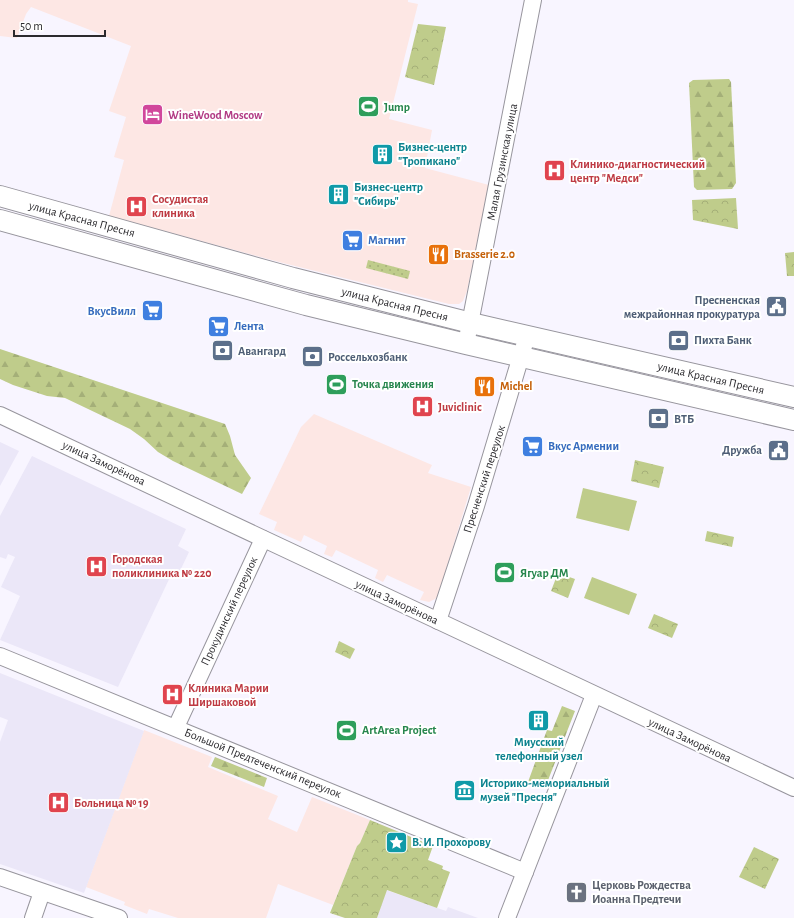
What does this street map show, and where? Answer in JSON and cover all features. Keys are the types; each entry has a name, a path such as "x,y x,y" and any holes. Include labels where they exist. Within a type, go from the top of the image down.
{"main road":[{"name":"улица Красная Пресня","path":"0,196 287,276 471,323 794,397"},
{"name":"улица Красная Пресня","path":"0,220 306,305 792,420"}],"street":[{"name":"Малая Грузинская улица","path":"466,344 533,0"},
{"name":"Пресненский переулок","path":"438,621 476,506 527,336"},
{"name":"улица Заморёнова","path":"0,415 794,788"},
{"name":"Прокудинский переулок","path":"176,727 263,539"},
{"name":"Большой Предтеченский переулок","path":"0,656 176,727 525,872"},
{"path":"507,918 594,695"},
{"path":"0,877 119,918"},
{"path":"33,918 42,892"}],"shaded area":[{"path":"0,0 408,0 408,2 418,4 389,119 432,130 425,168 489,185 467,291 463,301 459,304 449,304 283,263 109,216 124,160 114,157 126,117 109,111 131,46 31,7 26,14 17,38 0,36"},
{"path":"314,414 432,465 428,473 471,487 438,596 435,599 429,602 420,600 424,592 387,575 383,582 375,578 378,570 336,550 332,557 324,554 327,546 304,535 301,542 274,530 277,522 259,514 301,427"},
{"path":"0,442 19,451 0,486"},
{"name":"Городская поликлиника № 220","path":"32,456 186,529 178,546 189,552 178,575 172,573 118,687 0,640 20,596 1,587 15,557 8,554 6,559 0,557 0,516"},
{"name":"Больница № 19","path":"0,673 144,731 84,893 0,864 0,742 8,720 0,717"},
{"path":"144,730 212,757 208,767 278,796 268,819 297,832 312,797 370,820 360,843 357,846 333,905 278,884 266,918 178,918 149,909 147,914 124,905 125,902 86,887"},
{"path":"386,890 446,911 448,907 478,918 377,918"}],"green space":[{"path":"418,24 446,27 434,85 405,77"},
{"path":"729,79 731,82 736,183 732,189 697,190 694,187 689,83 693,80"},
{"path":"736,198 738,229 693,220 692,200"},
{"path":"794,252 794,276 787,276 785,253"},
{"path":"368,260 410,271 408,279 366,268"},
{"path":"0,349 225,424 235,455 251,478 242,494 173,461 158,452 130,429 65,398 47,396 13,385 0,379"},
{"path":"635,460 664,467 659,488 631,481"},
{"path":"583,488 637,501 629,531 576,518"},
{"path":"707,531 734,537 732,547 705,541"},
{"path":"558,573 575,579 568,598 551,591"},
{"path":"592,577 637,594 629,615 584,598"},
{"path":"654,614 678,624 672,638 648,628"},
{"path":"339,641 355,649 350,659 335,652"},
{"path":"562,706 575,711 545,788 528,782 547,730 552,731"},
{"path":"215,757 267,778 264,787 211,766"},
{"path":"370,820 433,846 428,860 443,866 442,869 450,872 437,908 387,890 377,918 345,918 330,913 357,846 360,843"},
{"path":"754,847 779,859 765,889 739,877"}],"place":[{"name":"Jump","path":"368,107"},
{"name":"WineWood Moscow","path":"152,115"},
{"name":"Бизнес-центр \"Тропикано\"","path":"382,154"},
{"name":"Клинико-диагностический центр \"Медси\"","path":"554,171"},
{"name":"Бизнес-центр \"Сибирь\"","path":"338,194"},
{"name":"Сосудистая клиника","path":"137,206"},
{"name":"Магнит","path":"353,240"},
{"name":"Brasserie 2.0","path":"438,254"},
{"name":"Пресненская межрайонная прокуратура","path":"776,307"},
{"name":"ВкусВилл","path":"152,311"},
{"name":"Лента","path":"219,326"},
{"name":"Пихта Банк","path":"678,340"},
{"name":"Авангард","path":"222,351"},
{"name":"Россельхозбанк","path":"313,357"},
{"name":"Точка движения","path":"336,384"},
{"name":"Michel","path":"484,386"},
{"name":"Juviclinic","path":"423,407"},
{"name":"ВТБ","path":"658,419"},
{"name":"Вкус Армении","path":"533,446"},
{"name":"Дружба","path":"778,450"},
{"name":"Городская поликлиника № 220","path":"96,566"},
{"name":"Ягуар ДМ","path":"505,573"},
{"name":"Клиника Марии Ширшаковой","path":"172,695"},
{"name":"Миусский телефонный узел","path":"539,721"},
{"name":"ArtArea Project","path":"346,730"},
{"name":"Историко-мемориальный музей \"Пресня\"","path":"464,790"},
{"name":"Больница № 19","path":"59,803"},
{"name":"В. И. Прохорову","path":"396,842"},
{"name":"Церковь Рождества Иоанна Предтечи","path":"577,892"}]}
